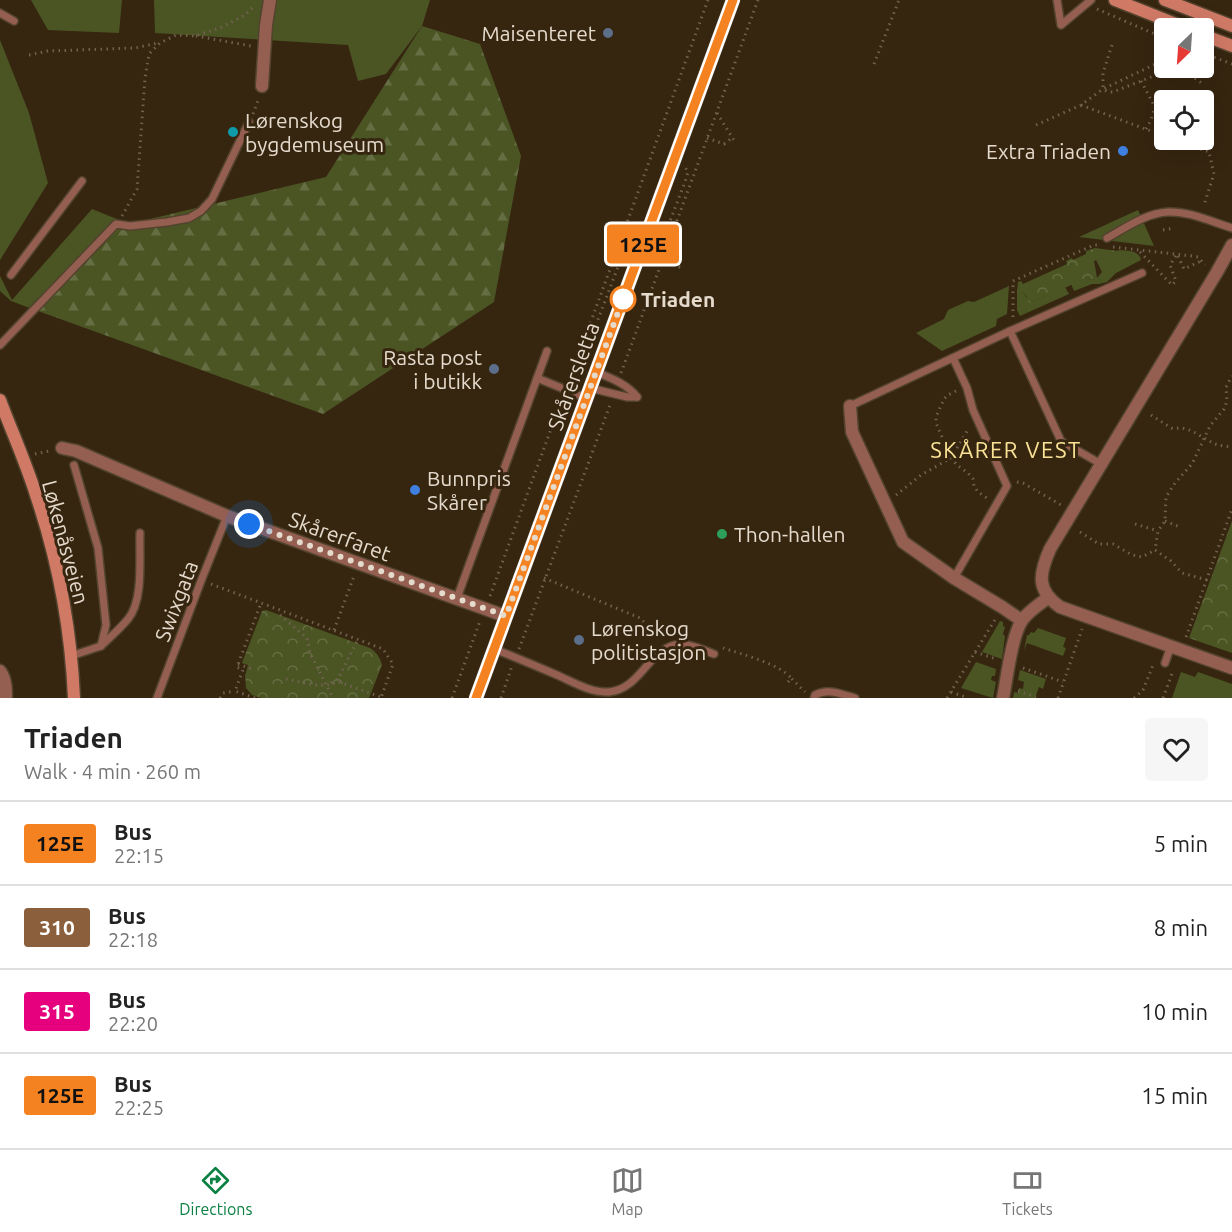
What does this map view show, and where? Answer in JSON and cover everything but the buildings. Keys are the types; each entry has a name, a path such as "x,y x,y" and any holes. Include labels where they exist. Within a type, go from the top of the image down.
{"street":[{"path":"262,86 270,0"},
{"name":"Skårersletta","path":"476,698 733,0"},
{"path":"1115,0 1161,18"},
{"path":"1166,0 1232,26"},
{"path":"1214,39 1232,46"},
{"path":"1232,245 1050,549 1041,577 1043,588 1062,608 1232,668"},
{"name":"Løkenåsveien","path":"0,400 3,418 36,494 47,530 63,598 74,698"},
{"path":"850,406 852,432 903,542 954,578 1021,620"},
{"name":"Skårerfaret","path":"62,448 76,451 227,516 506,616"},
{"path":"1003,698 1016,633 1021,620 1029,612 1052,600"},
{"path":"0,671 6,688 6,698"}],"lane":[{"path":"1056,0 1061,25 1088,2"},
{"path":"0,13 14,21"},
{"path":"0,345 116,224 130,226 167,222 189,218 201,211 212,199 249,122"},
{"path":"11,275 82,181"},
{"path":"1107,238 1142,219 1168,212 1182,213 1232,228"},
{"path":"850,406 1142,273"},
{"path":"1013,330 1061,441 1101,464"},
{"path":"457,598 547,351"},
{"path":"953,358 966,386 978,423 1007,486 954,578"},
{"path":"537,378 566,389 637,397 631,389 596,372"},
{"path":"74,465 98,548 106,625 101,646"},
{"name":"Swixgata","path":"157,698 227,516"},
{"path":"71,656 101,646 129,618 139,593 140,533"},
{"path":"494,649 587,688 609,692 628,686 660,653 676,644 694,646 714,654"},
{"path":"1166,663 1171,646"},
{"path":"814,698 815,695 823,692 835,692 855,698"}],"path":[{"path":"195,36 220,28 245,15 261,0"},
{"path":"489,598 708,0"},
{"path":"620,376 758,0"},
{"path":"874,64 899,0"},
{"path":"1088,2 1154,34"},
{"path":"29,55 48,51 135,48 160,43 177,35 265,48"},
{"path":"116,224 137,189 145,78 149,54 160,43"},
{"path":"1103,89 1103,73 1112,45"},
{"path":"1214,57 1232,64"},
{"path":"1036,125 1081,105 1103,89 1154,65"},
{"path":"1103,89 1113,93 1154,76"},
{"path":"1194,78 1203,84"},
{"path":"1141,81 1154,106"},
{"path":"249,122 262,86"},
{"path":"1081,105 1154,132"},
{"path":"1146,129 1154,111"},
{"path":"707,138 724,144 734,140 717,112"},
{"path":"1203,150 1209,152 1214,174 1204,205"},
{"path":"1163,230 1174,228"},
{"path":"1013,330 1013,281 1094,245 1138,251 1177,254 1198,257 1202,262 1184,269 1177,254"},
{"path":"1138,251 1172,285 1176,281 1170,265 1177,254"},
{"path":"663,260 682,268"},
{"path":"1155,550 1158,531 1165,521 1165,502 1169,490 1192,464 1210,426 1224,410 1227,401 1226,387 1232,376"},
{"path":"966,386 944,399 936,417 936,423 951,458 973,479 978,492 996,503"},
{"path":"501,698 610,403"},
{"path":"1151,415 1173,429 1180,427 1193,431 1218,445 1232,447"},
{"path":"885,504 921,475 951,458 968,429 978,423"},
{"path":"30,454 62,448"},
{"path":"1007,486 1014,482 1023,483 1063,506"},
{"path":"1185,639 1232,509"},
{"path":"1165,521 1179,527"},
{"path":"1135,524 1158,531"},
{"path":"1080,531 1099,544 1113,544 1132,555 1142,557 1155,550"},
{"path":"1155,550 1171,561 1182,573 1207,580"},
{"path":"544,578 640,618 646,624 678,639"},
{"path":"334,630 352,580"},
{"path":"201,581 383,649 393,664 381,698 339,682 314,685 286,679"},
{"path":"235,691 243,670 237,667 261,603"},
{"path":"947,698 1002,607"},
{"path":"280,615 307,638 310,653 333,698"},
{"path":"452,698 482,618"},
{"path":"1058,698 1082,629"},
{"path":"327,685 338,679 358,639"},
{"path":"719,646 786,672 792,678"},
{"path":"238,664 255,670"},
{"path":"1134,698 1143,690 1154,664"},
{"path":"1163,698 1174,666"},
{"path":"220,698 223,693 235,691 254,698 256,690"},
{"path":"1018,691 1036,697"},
{"path":"951,692 968,698"}],"green space":[{"path":"31,0 122,0 119,33 48,30"},
{"path":"154,0 430,0 422,26 386,74 358,81 348,45 155,33"},
{"path":"422,26 480,44 521,156 494,302 323,414 27,307 129,224 326,177"},
{"path":"0,40 29,113 48,183 0,260"},
{"path":"92,209 129,224 27,307 11,301 0,291 0,276 12,300"},
{"path":"1138,210 1154,246 1079,237"},
{"path":"1095,248 1118,251 1094,261 1097,278 1092,280 1087,278 1030,303 1025,299 1027,297 1023,292 1017,292 1018,282 1021,281 1023,284"},
{"path":"1119,250 1136,253 1141,260 1116,273 1107,282 1092,284 1074,291 1071,284 1087,278 1092,280 1102,272 1096,260"},
{"path":"1009,286 1007,314 997,319 996,326 942,351 916,333 944,319 948,310 968,301 974,302"},
{"path":"1065,287 1069,294 1020,316 1017,310 1017,292 1023,292 1030,303"},
{"path":"1232,521 1232,653 1189,638"},
{"path":"266,610 374,651 382,665 369,698 261,698 252,695 246,688 245,676 248,665 242,663 262,611"},
{"path":"1000,621 1005,627 1002,659 982,652"},
{"path":"1038,628 1066,638 1063,656 1027,643 1024,650 1027,635 1034,633"},
{"path":"976,662 996,669 995,676 992,676 991,680 996,682 993,698 961,688"},
{"path":"1020,670 1046,679 1043,689 1039,687 1035,698 1013,698 1014,692 1018,693 1019,688 1023,689 1024,682 1018,680"},
{"path":"1181,672 1195,677 1198,672 1232,684 1232,698 1172,698"}],"bus line":[{"name":"125E","path":"476,698 733,0"}],"place":[{"name":"Maisenteret","path":"608,33"},
{"name":"Lørenskog bygdemuseum","path":"233,132"},
{"name":"Extra Triaden","path":"1123,151"},
{"name":"Triaden","path":"623,299"},
{"name":"Rasta post i butikk","path":"494,369"},
{"name":"Bunnpris Skårer","path":"415,490"},
{"name":"Thon-hallen","path":"722,534"},
{"name":"Lørenskog politistasjon","path":"579,640"}],"district":[{"name":"SKÅRER VEST","path":"1006,449"}],"route":[{"path":"249,524 506,616 623,299"}]}
